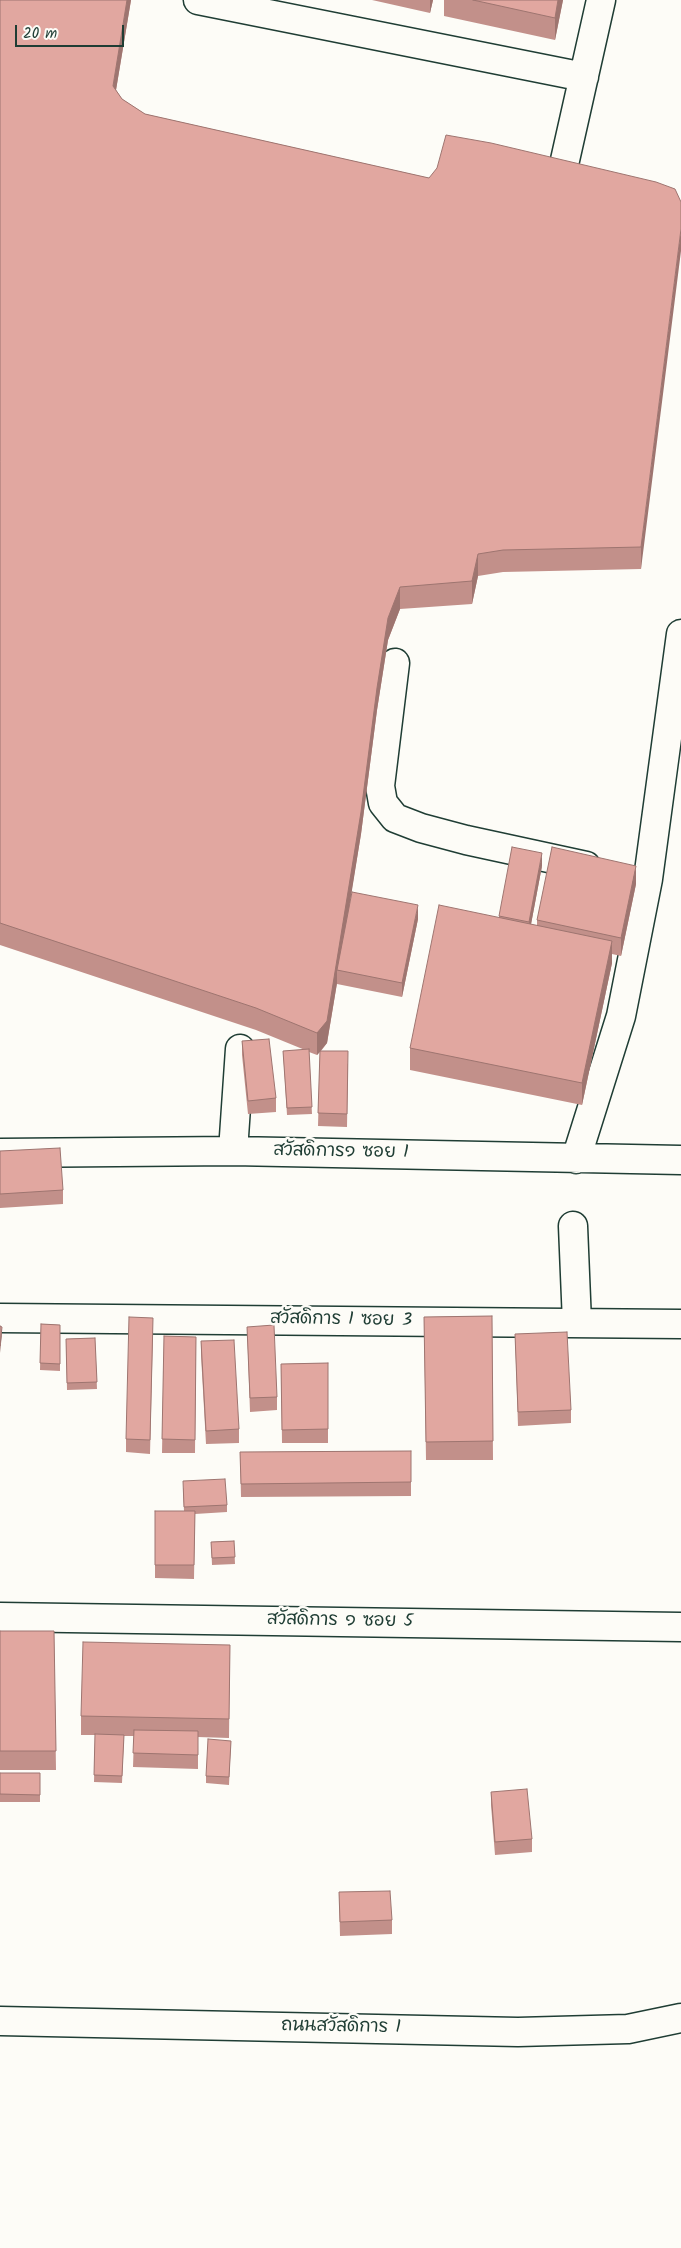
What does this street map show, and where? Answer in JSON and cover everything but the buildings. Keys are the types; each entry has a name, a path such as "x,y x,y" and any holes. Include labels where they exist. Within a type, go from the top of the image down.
{"street":[{"path":"198,0 584,77"},
{"path":"564,169 601,0"},
{"path":"576,1159 621,1016 648,879 681,634"},
{"path":"395,663 380,786 383,803 395,818 421,828 466,840 648,879"},
{"path":"233,1151 240,1049"},
{"name":"สวัสดิการ๑ ซอย 1","path":"0,1153 233,1151 681,1160"},
{"path":"573,1226 577,1323"},
{"name":"สวัสดิการ 1 ซอย 3","path":"0,1318 681,1324"},
{"name":"สวัสดิการ ๑ ซอย 5","path":"0,1618 681,1627"},
{"name":"ถนนสวัสดิการ 1","path":"0,2020 518,2032 628,2028 681,2018"}]}
